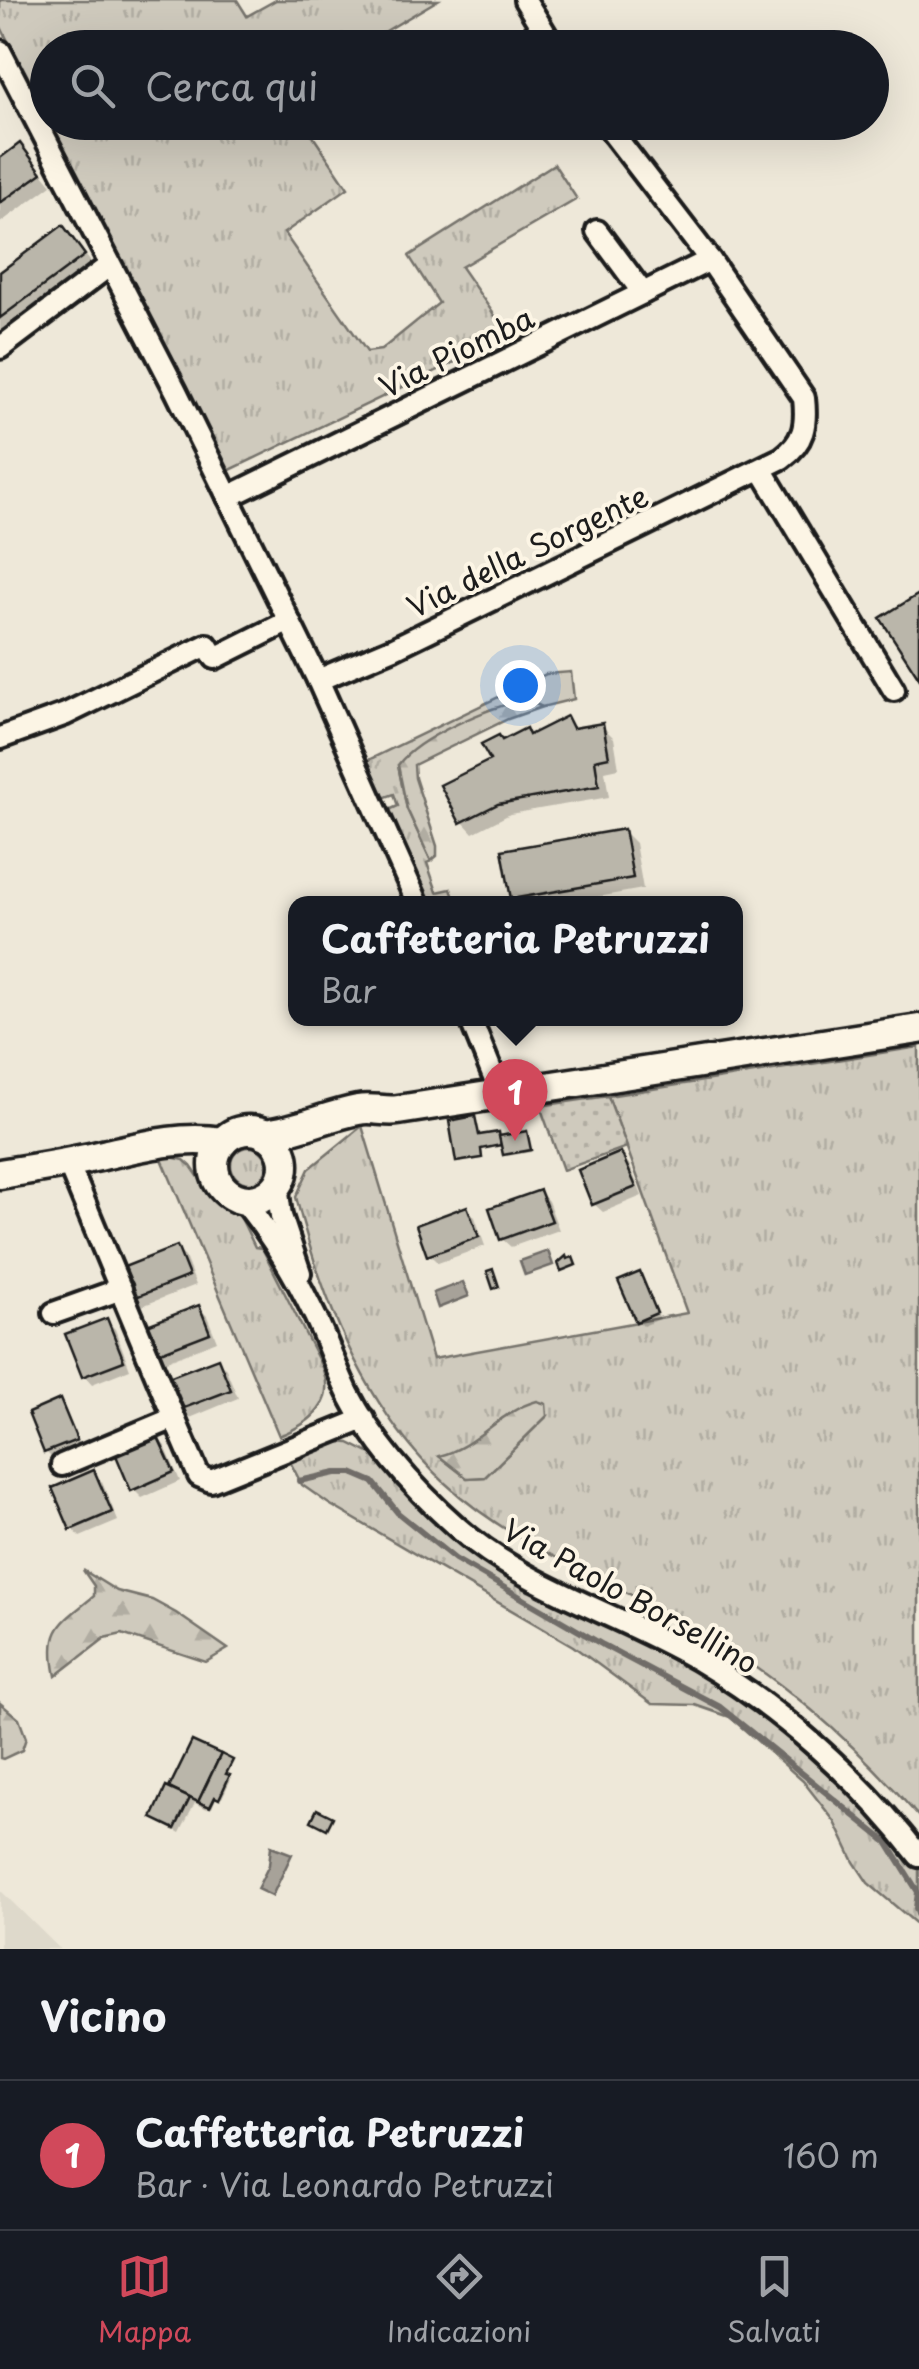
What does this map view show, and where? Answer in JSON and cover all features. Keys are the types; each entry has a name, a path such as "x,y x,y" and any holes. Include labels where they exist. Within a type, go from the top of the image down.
{"main road":[{"path":"214,1170 217,1150 242,1131 264,1134 297,1130 363,1108 380,1112 919,1029"},
{"path":"108,1154 180,1153 214,1170 227,1193 243,1200 262,1198 314,1142 366,1122 380,1112"},
{"path":"264,1134 279,1148 281,1176"},
{"path":"0,1174 162,1141 223,1142"}],"street":[{"path":"525,0 543,30"},
{"path":"0,50 8,92 30,129"},
{"path":"36,140 110,265 228,497 318,680 414,896"},
{"name":"Via della Sorgente","path":"318,680 394,648 761,468 798,446 806,422 804,398 710,260 618,140"},
{"path":"597,232 643,293"},
{"name":"Via Piomba","path":"228,497 710,260"},
{"path":"0,348 110,265"},
{"path":"761,468 894,690"},
{"path":"0,738 66,714 207,645 215,658 289,621"},
{"path":"473,1026 501,1094"},
{"path":"68,1163 199,1476 211,1481 364,1419"},
{"name":"Via Paolo Borsellino","path":"281,1176 281,1216 314,1313 349,1394 386,1454 424,1496 462,1532 496,1556 699,1660 779,1716 840,1769 919,1856"},
{"name":"Via Paolo Borsellino","path":"243,1200 265,1228 314,1313"},
{"path":"54,1313 120,1289"},
{"path":"62,1465 174,1418"}],"shaded area":[{"path":"548,1251 553,1265 525,1275 520,1261"},
{"path":"463,1282 469,1296 438,1308 433,1293"},
{"path":"271,1846 292,1854 272,1896 257,1889 269,1865"},
{"path":"0,1890 60,1949 0,1949"}],"green space":[{"path":"0,0 237,0 247,16 276,0 438,0 388,30 30,30 30,85 0,25"},
{"path":"58,140 316,140 348,188 284,233 367,352 381,350 439,303 409,256 554,164 577,199 461,267 509,336 226,472"},
{"path":"571,672 574,699 542,707 527,700 489,710 398,765 407,809 431,861 427,863 437,892 451,889 454,896 427,896 389,810 398,806 394,794 383,798 366,761 546,674"},
{"path":"527,700 542,707 508,719 414,765 437,846 437,856 431,861 407,809 398,765 422,744 457,724"},
{"path":"919,1047 919,1817 840,1735 752,1665 687,1624 530,1544 445,1483 392,1422 370,1388 334,1314 296,1197 309,1169 362,1126 433,1359 687,1313 608,1096","holes":["547,1416 485,1477 467,1478 440,1457 459,1451 503,1418"]},
{"path":"608,1096 627,1147 563,1170 540,1106"},
{"path":"249,1147 262,1152 267,1165 262,1178 249,1183 236,1178 231,1165 236,1152"},
{"path":"171,1157 191,1166 216,1202 238,1212 255,1247 262,1248 321,1365 324,1401 311,1418 279,1436 162,1159"},
{"path":"537,1401 546,1404 547,1416 485,1477 467,1478 439,1456 465,1445 511,1413"},
{"path":"329,1441 349,1443 371,1454 427,1513 466,1545 677,1658 771,1722 890,1832 919,1869 919,1926 868,1883 835,1822 803,1781 730,1717 695,1705 652,1704 573,1646 302,1485 286,1454"},
{"path":"83,1570 117,1591 152,1600 176,1613 228,1649 206,1662 122,1634 105,1638 56,1676 53,1647 58,1628 94,1596 94,1586"},
{"path":"0,1703 19,1719 26,1738 22,1750 3,1759 0,1758"}],"building":[{"path":"20,143 42,173 0,203 0,158"},
{"path":"63,225 85,255 0,318 0,272"},
{"path":"919,594 919,678 880,618"},
{"path":"567,716 573,728 603,723 609,757 595,760 599,786 498,804 460,823 440,785 490,760 481,744 499,735 502,740 526,728 529,735"},
{"path":"624,829 633,878 510,896 502,850"},
{"path":"475,1116 479,1135 499,1132 501,1145 481,1149 482,1158 456,1162 449,1121"},
{"path":"527,1131 531,1150 503,1155 499,1136"},
{"path":"621,1152 636,1187 592,1205 578,1170"},
{"path":"540,1190 552,1221 500,1240 489,1208"},
{"path":"467,1206 479,1237 427,1256 416,1225"},
{"path":"177,1246 189,1276 131,1299 119,1269"},
{"path":"566,1256 573,1257 576,1265 561,1271 558,1263"},
{"path":"493,1269 499,1287 493,1289 487,1271"},
{"path":"640,1272 657,1313 636,1322 618,1281"},
{"path":"199,1305 210,1333 153,1355 142,1327"},
{"path":"107,1318 124,1361 82,1377 65,1334"},
{"path":"218,1358 231,1390 179,1410 166,1378"},
{"path":"60,1399 77,1440 44,1453 28,1413"},
{"path":"157,1435 174,1472 131,1491 115,1453"},
{"path":"94,1470 112,1512 70,1530 52,1488"},
{"path":"192,1741 221,1754 198,1802 169,1788"},
{"path":"221,1754 233,1760 226,1774 230,1775 219,1799 215,1797 210,1807 198,1802"},
{"path":"166,1787 190,1798 175,1829 152,1818"},
{"path":"317,1809 333,1817 327,1829 311,1821"}],"waterway":[{"path":"299,1481 352,1473 373,1482 398,1513 455,1559 720,1707 887,1842 918,1892 919,1917"}],"place":[{"name":"Caffetteria Petruzzi","path":"515,1141"}]}
